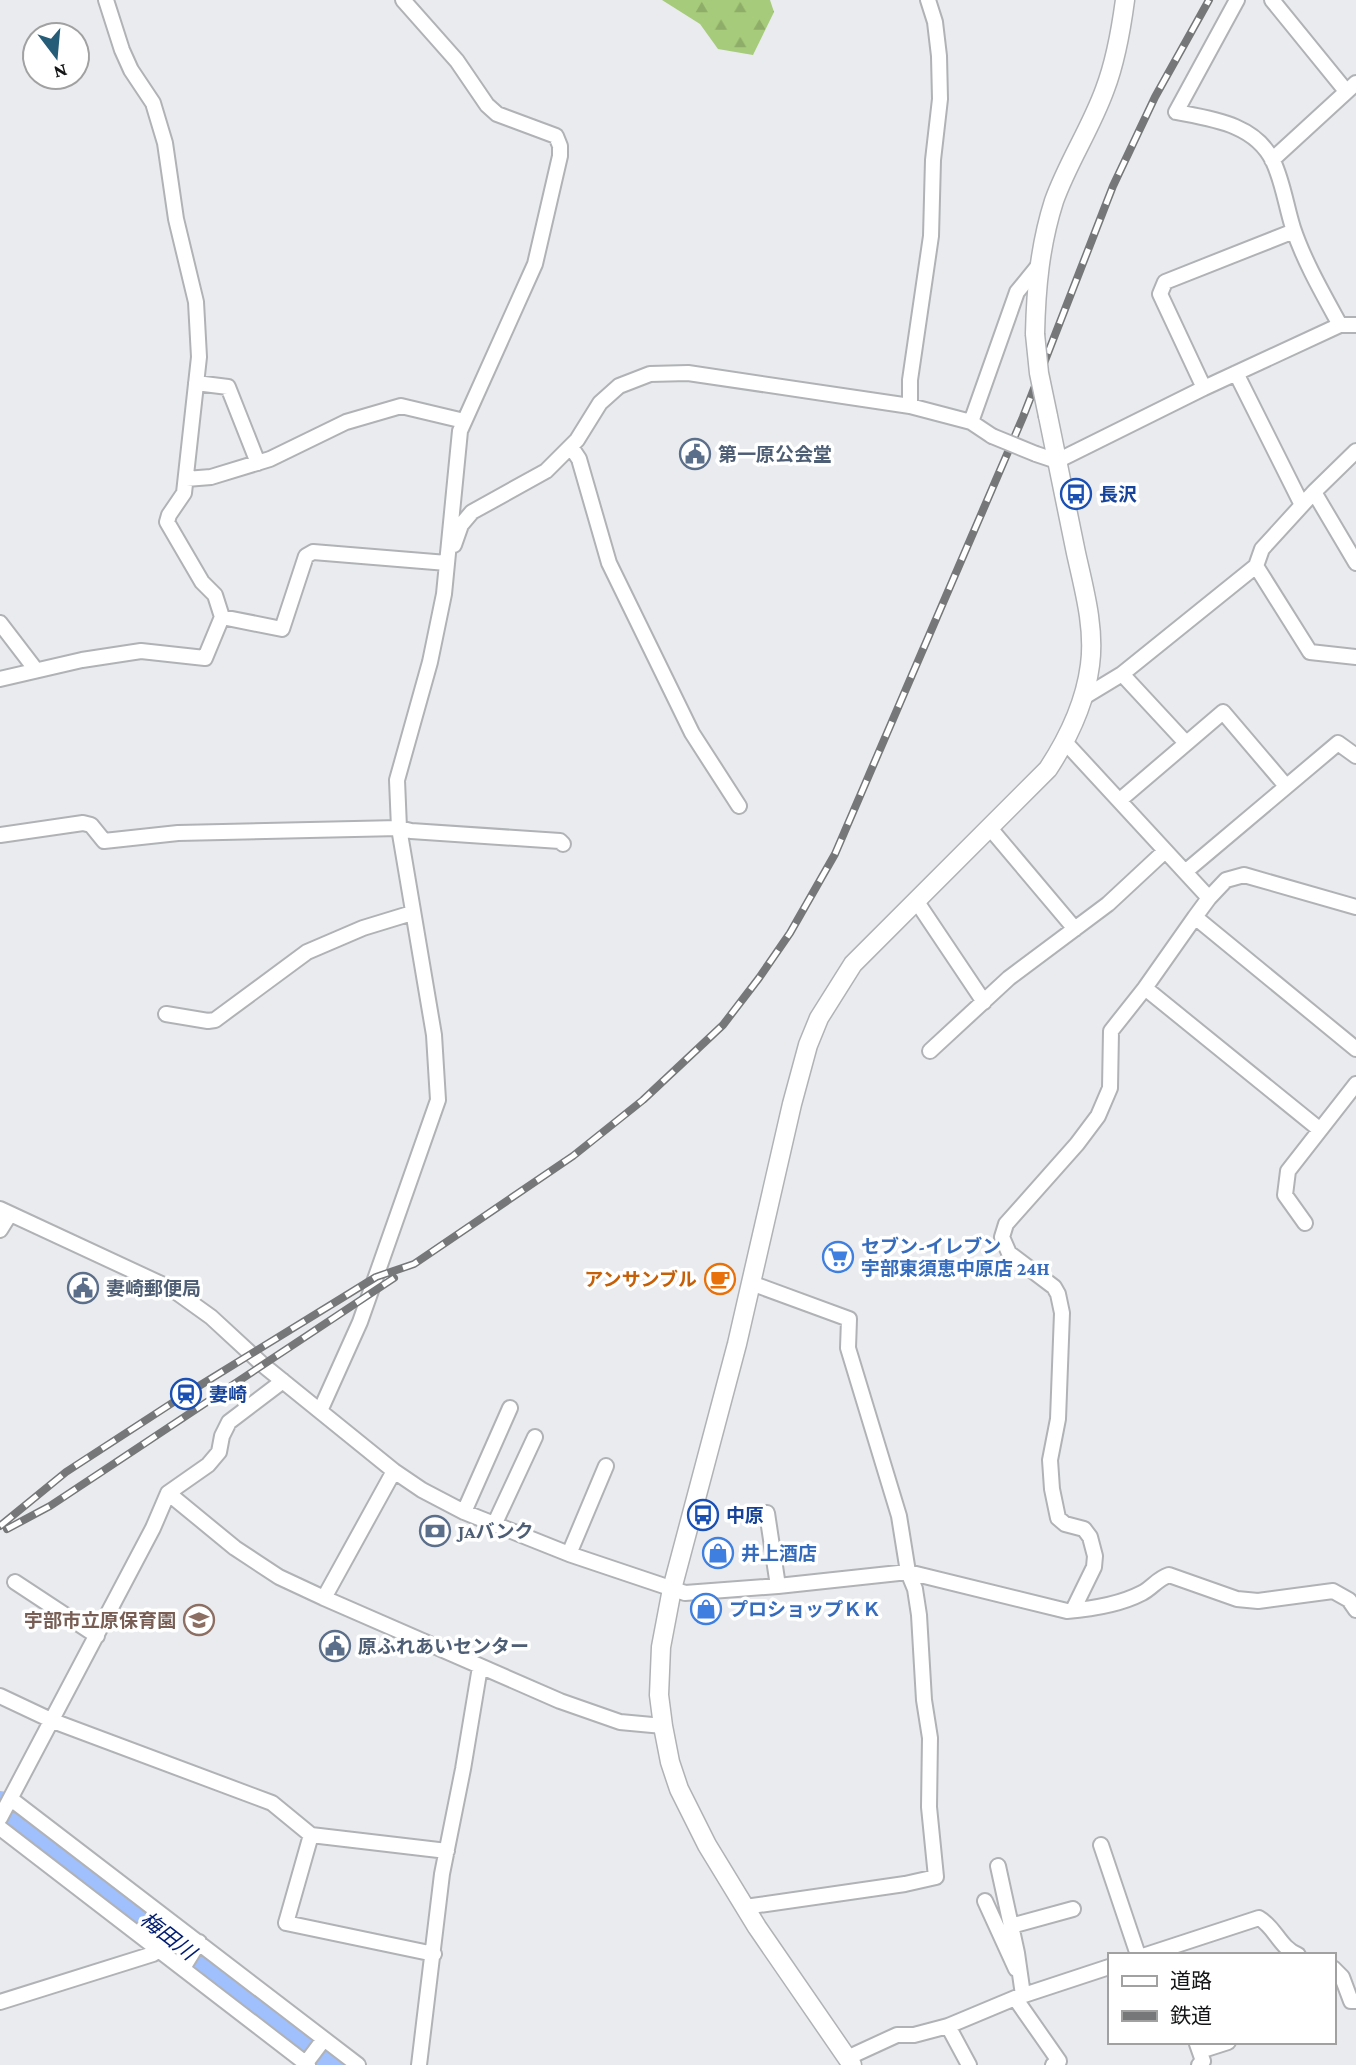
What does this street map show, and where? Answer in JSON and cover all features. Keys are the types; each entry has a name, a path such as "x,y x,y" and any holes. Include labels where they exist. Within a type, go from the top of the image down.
{"street":[{"path":"0,679 141,650 205,658 222,617 215,594 202,582 167,522 184,493 186,479 199,357 196,302 176,219 165,143 153,103 131,70 122,50 106,0"},
{"path":"320,1411 360,1322 438,1100 434,1035 399,828 397,780 430,662 444,594 460,431 535,264 560,156 556,136 497,114 487,105 457,61 404,0"},
{"path":"910,406 910,380 931,236 933,160 940,99 938,44 929,0"},
{"path":"1108,1967 1019,1996 948,2026 914,2035 897,2035 849,2061 745,1907 707,1845 679,1789 670,1762 659,1695 661,1647 672,1589 751,1283 794,1094 819,1018 853,964 989,827 1022,798 1048,769 1065,742 1084,697 1090,664 1090,634 1086,599 1039,373 1035,334 1039,265 1045,232 1058,192 1108,81 1122,25 1125,0"},
{"path":"1237,0 1176,112 1222,121 1248,132 1266,149 1272,160 1294,231 1340,325"},
{"path":"1272,0 1351,87 1272,160"},
{"path":"1203,388 1160,294 1165,282 1294,231"},
{"path":"971,422 1017,292 1039,265"},
{"path":"447,563 461,525 472,512 546,471 571,447 600,403 619,386 650,374 688,373 910,406 971,422 992,436 1057,461 1203,388 1340,325 1356,325"},
{"path":"1236,373 1301,505"},
{"path":"196,383 228,387 258,463"},
{"path":"186,479 211,477 258,463 309,442 346,422 401,406 464,421"},
{"path":"571,447 579,459 609,563 692,733 739,806"},
{"path":"1084,697 1122,674 1256,566 1262,549 1356,450"},
{"path":"1314,492 1356,563"},
{"path":"222,617 282,629 306,556 313,552 447,563"},
{"path":"1256,566 1310,652 1356,657"},
{"path":"0,623 36,670"},
{"path":"1122,674 1186,743"},
{"path":"1121,800 1223,712 1286,786"},
{"path":"1065,742 1209,898"},
{"path":"1185,872 1338,743 1356,756"},
{"path":"0,835 83,824 91,825 104,841 178,833 399,828 560,841 563,844"},
{"path":"989,827 1075,929"},
{"path":"930,1051 1009,978 1108,904 1165,851"},
{"path":"1073,1610 1094,1567 1095,1556 1090,1536 1083,1529 1065,1524 1058,1518 1052,1489 1050,1460 1058,1419 1062,1313 1054,1287 1009,1253 1002,1237 1006,1224 1059,1165 1098,1115 1110,1088 1111,1031 1209,898 1226,880 1244,875 1356,907"},
{"path":"917,902 984,1002"},
{"path":"166,1014 215,1020 307,952 363,928 412,913"},
{"path":"1195,917 1356,1049"},
{"path":"1145,988 1319,1129"},
{"path":"1305,1223 1285,1195 1288,1171 1356,1084"},
{"path":"0,1230 5,1212 172,1289 211,1317 283,1381 394,1471 422,1490 464,1512 495,1522 569,1554 685,1593 908,1573 1067,1611 1089,1609 1139,1595 1158,1579 1169,1575 1237,1600 1258,1601 1333,1591 1349,1600 1356,1610"},
{"path":"745,1907 905,1884 936,1877 929,1807 930,1738 924,1700 915,1589 908,1573 899,1516 848,1348 849,1319 751,1283"},
{"path":"0,1818 153,1528 168,1493 208,1465 219,1452 222,1436 229,1422 283,1381"},
{"path":"464,1512 510,1408"},
{"path":"495,1522 535,1437"},
{"path":"569,1554 606,1466"},
{"path":"324,1598 394,1471"},
{"path":"168,1493 235,1548 279,1577 560,1701 620,1722 663,1726"},
{"path":"767,1513 778,1586"},
{"path":"15,1582 97,1636"},
{"path":"419,2065 442,1874 480,1667"},
{"path":"0,1696 53,1721 272,1803 312,1835 447,1851"},
{"path":"9,1802 358,2065"},
{"path":"0,1828 159,1950 185,1965 308,2063 322,2040"},
{"path":"312,1835 286,1923 434,1954"},
{"path":"1101,1845 1137,1953"},
{"path":"998,1866 1021,1980 1019,1996 1059,2061 1053,2065"},
{"path":"985,1901 1021,1980"},
{"path":"1011,1926 1073,1909"},
{"path":"1166,1952 1259,1918 1295,1953"},
{"path":"185,1965 198,1943"},
{"path":"0,2002 159,1950"},
{"path":"1335,1970 1342,1977 1351,2001 1356,2001"},
{"path":"948,2026 969,2065"},
{"path":"1199,2053 1223,2044"}],"green space":[{"path":"662,0 770,0 774,12 753,55 718,49 700,24"}],"waterway":[{"name":"梅田川","path":"0,1807 75,1860 335,2065"}],"railway":[{"path":"0,1526 66,1472 186,1394 376,1277 414,1264 573,1156 643,1100 723,1025 790,933 835,854 1023,417 1113,186 1155,97 1209,0"},
{"path":"7,1529 50,1506 394,1278"}],"place":[{"name":"第一原公会堂","path":"695,454"},
{"name":"長沢","path":"1076,494"},
{"name":"セブン-イレブン 宇部東須恵中原店 24H","path":"838,1257"},
{"name":"アンサンブル","path":"720,1279"},
{"name":"妻崎郵便局","path":"83,1288"},
{"name":"妻崎","path":"186,1394"},
{"name":"中原","path":"703,1515"},
{"name":"JAバンク","path":"435,1531"},
{"name":"井上酒店","path":"718,1553"},
{"name":"プロショップＫＫ","path":"706,1609"},
{"name":"宇部市立原保育園","path":"199,1620"},
{"name":"原ふれあいセンター","path":"335,1646"}]}
